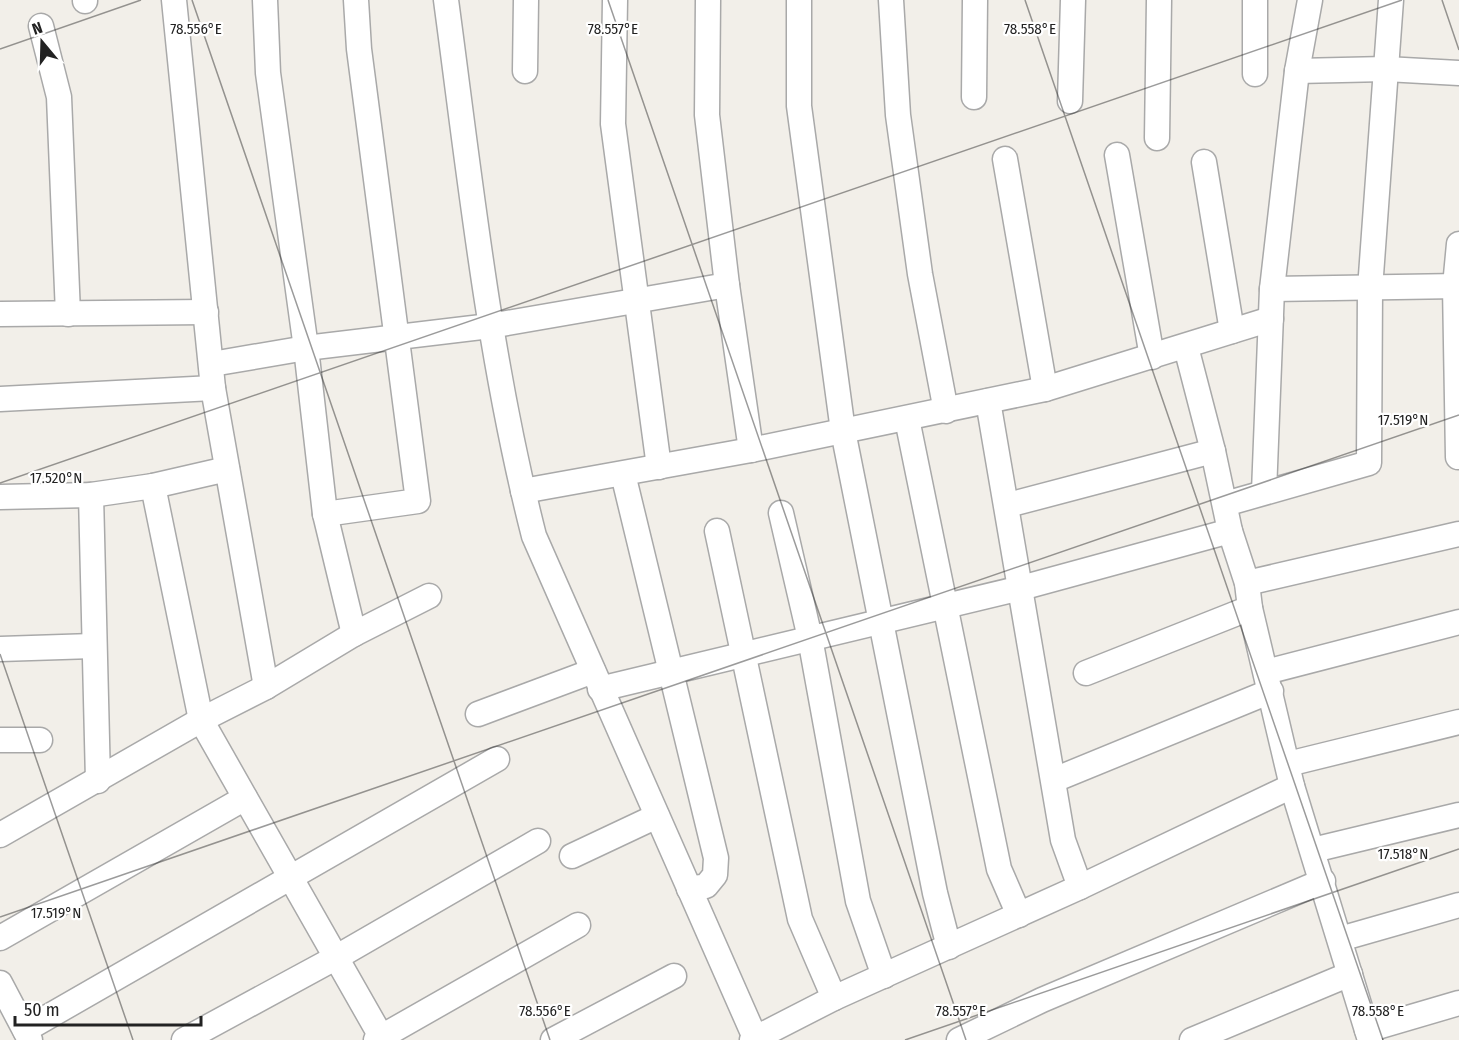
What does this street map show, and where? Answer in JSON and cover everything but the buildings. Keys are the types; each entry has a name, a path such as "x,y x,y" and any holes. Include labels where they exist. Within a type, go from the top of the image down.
{"street":[{"path":"174,0 213,388 266,687"},
{"path":"265,0 268,73 306,348 325,514 354,634"},
{"path":"325,514 418,501 359,49 356,0"},
{"path":"446,0 490,326 534,536 754,1039 834,998 1080,887 1290,775 1459,722"},
{"path":"525,71 526,0"},
{"path":"615,0 613,124 639,300 659,467"},
{"path":"708,0 707,115 727,285 752,450"},
{"path":"799,0 799,106 843,431 935,893 949,947"},
{"path":"891,0 898,114 920,274 946,411"},
{"path":"974,97 975,0"},
{"path":"1070,101 1073,0"},
{"path":"1156,138 1159,0"},
{"path":"1255,0 1255,74"},
{"path":"1264,492 1272,290 1297,71 1310,0"},
{"path":"1225,504 1369,463 1370,289 1390,0"},
{"path":"41,26 59,97 68,314"},
{"path":"1297,71 1386,69 1459,73"},
{"path":"1117,155 1152,357"},
{"path":"1005,159 1046,389"},
{"path":"1204,162 1232,331"},
{"path":"1458,457 1457,286 1459,244"},
{"path":"212,364 306,348 490,326 727,285"},
{"path":"1272,290 1457,286"},
{"path":"0,314 206,312"},
{"path":"523,490 752,450 1046,389 1271,319"},
{"path":"1185,346 1213,451 1230,531 1247,583 1250,608 1290,775 1368,1035 1459,1003"},
{"path":"0,399 213,388"},
{"path":"988,401 1008,505 1063,840 1080,887"},
{"path":"907,419 999,869 1019,915"},
{"path":"1008,505 1213,451"},
{"path":"0,497 91,495 153,486 227,468"},
{"path":"623,474 716,858 716,875 706,886 690,890"},
{"path":"153,486 201,720 244,798 292,877 380,1039 578,925"},
{"path":"91,495 98,781"},
{"path":"781,513 810,638 858,901 884,976"},
{"path":"717,531 800,919 834,998"},
{"path":"478,714 597,680 671,672 1021,588 1230,531"},
{"path":"1247,583 1459,534"},
{"path":"0,835 201,720 266,687 354,634 429,596"},
{"path":"1086,673 1250,608"},
{"path":"1054,780 1268,681 1459,622"},
{"path":"0,649 93,646"},
{"path":"0,740 40,740"},
{"path":"2,992 28,1035 292,877 497,759"},
{"path":"0,938 244,798"},
{"path":"1314,850 1459,814"},
{"path":"572,856 657,816"},
{"path":"184,1040 336,957 538,841"},
{"path":"959,1040 1042,1000 1323,881"},
{"path":"1340,939 1459,905"},
{"path":"1192,1040 1350,974"},
{"path":"553,1040 674,976"}]}
